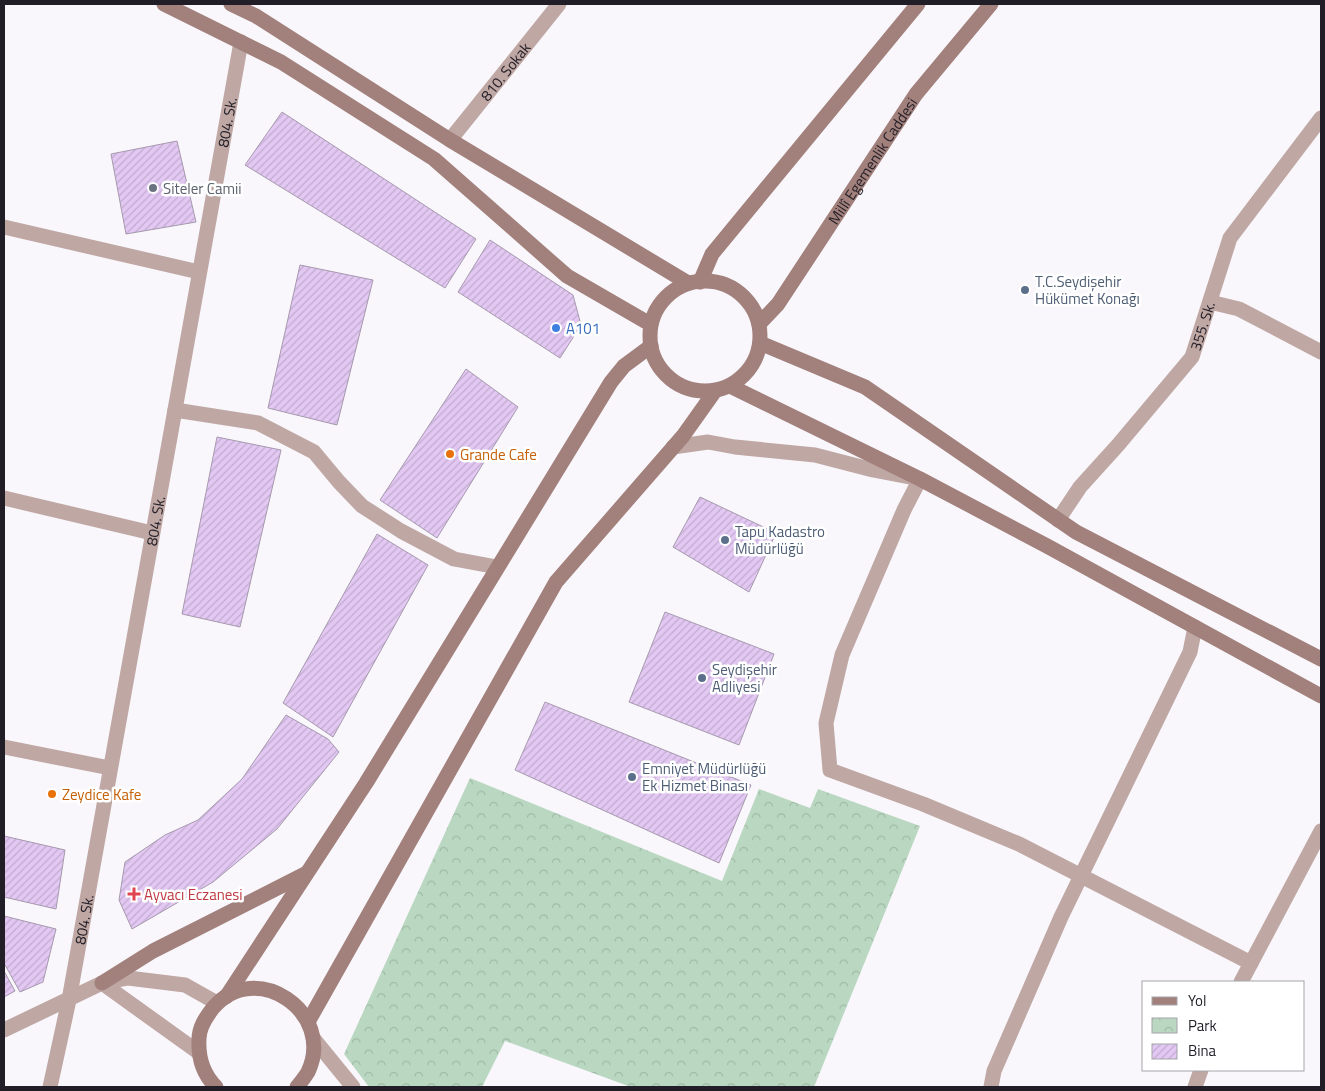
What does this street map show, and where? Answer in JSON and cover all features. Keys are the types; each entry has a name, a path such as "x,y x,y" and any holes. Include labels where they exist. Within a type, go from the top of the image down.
{"main road":[{"path":"164,4 281,62 434,159 567,276 650,324"},
{"path":"231,4 256,16 450,140 694,282"},
{"path":"694,282 712,254 918,4"},
{"name":"Millî Egemenlik Caddesi","path":"759,324 778,304 916,94 991,4"},
{"path":"706,281 724,284 740,294 752,307 759,324 760,343 755,360 745,375 730,386 715,391 699,392 683,388 669,379 658,368 652,353 650,324 655,311 675,289 694,282 706,281"},
{"path":"760,343 865,387 1076,532 1321,659"},
{"path":"209,1084 198,1052 199,1034 206,1017 222,1000 366,783 611,382 624,366 651,346"},
{"path":"730,386 920,479 1047,546 1321,696"},
{"path":"308,1022 556,582 683,436 715,391"},
{"path":"102,983 153,951 307,873"},
{"path":"222,1000 241,991 257,989 273,991 287,998 300,1009 308,1022 313,1038 313,1054 308,1072 297,1087"}],"street":[{"name":"810. Sokak","path":"450,140 559,4"},
{"name":"804. Sk.","path":"50,1087 69,1000 241,42"},
{"name":"355. Sk.","path":"1058,520 1080,487 1192,357 1230,238 1321,118"},
{"path":"4,227 199,272"},
{"path":"1210,302 1239,309 1321,352"},
{"path":"175,410 258,423 314,452 362,506 401,531 454,559 497,567"},
{"path":"673,447 708,442 735,447 814,455 873,470 920,479 904,510 842,655 826,723 830,770 923,804 1019,844 1251,963"},
{"path":"4,498 152,533"},
{"path":"991,1087 994,1071 1061,917 1190,652 1195,627"},
{"path":"4,747 110,768"},
{"path":"1242,981 1321,831"},
{"path":"4,1030 102,983 128,978 185,985 222,1000"},
{"path":"102,983 198,1052"},
{"path":"313,1038 353,1087"},
{"path":"1196,1087 1201,1071"}],"green space":[{"path":"470,778 722,881 759,789 810,808 818,789 920,826 814,1087 631,1087 505,1041 482,1087 369,1087 344,1054"}],"building":[{"path":"282,112 476,239 445,288 245,165"},
{"name":"Siteler Camii","path":"177,141 196,222 126,234 111,154"},
{"path":"490,240 573,295 581,325 560,358 458,292"},
{"path":"300,265 373,280 337,425 268,408"},
{"path":"466,369 518,407 437,538 380,500"},
{"path":"217,437 281,450 240,627 182,614"},
{"name":"Tapu Kadastro Müdürlüğü","path":"700,497 776,533 749,592 673,547"},
{"path":"377,534 428,565 333,737 283,703"},
{"name":"Seydişehir Adliyesi","path":"665,612 774,654 739,745 629,702"},
{"name":"Emniyet Müdürlüğü Ek Hizmet Binası","path":"545,702 751,785 719,863 515,770"},
{"path":"286,715 328,739 339,752 277,829 213,882 132,929 119,900 125,862 165,835 198,820 242,779"},
{"path":"4,836 65,850 56,909 4,897"},
{"path":"4,916 56,929 43,982 20,992 4,963"},
{"path":"4,971 15,991 4,997"}],"place":[{"name":"Siteler Camii","path":"153,188"},
{"name":"T.C.Seydişehir Hükümet Konağı","path":"1025,290"},
{"name":"A101","path":"556,328"},
{"name":"Grande Cafe","path":"450,454"},
{"name":"Tapu Kadastro Müdürlüğü","path":"725,540"},
{"name":"Seydişehir Adliyesi","path":"702,678"},
{"name":"Emniyet Müdürlüğü Ek Hizmet Binası","path":"632,777"},
{"name":"Zeydice Kafe","path":"52,794"},
{"name":"Ayvacı Eczanesi","path":"134,894"}]}
